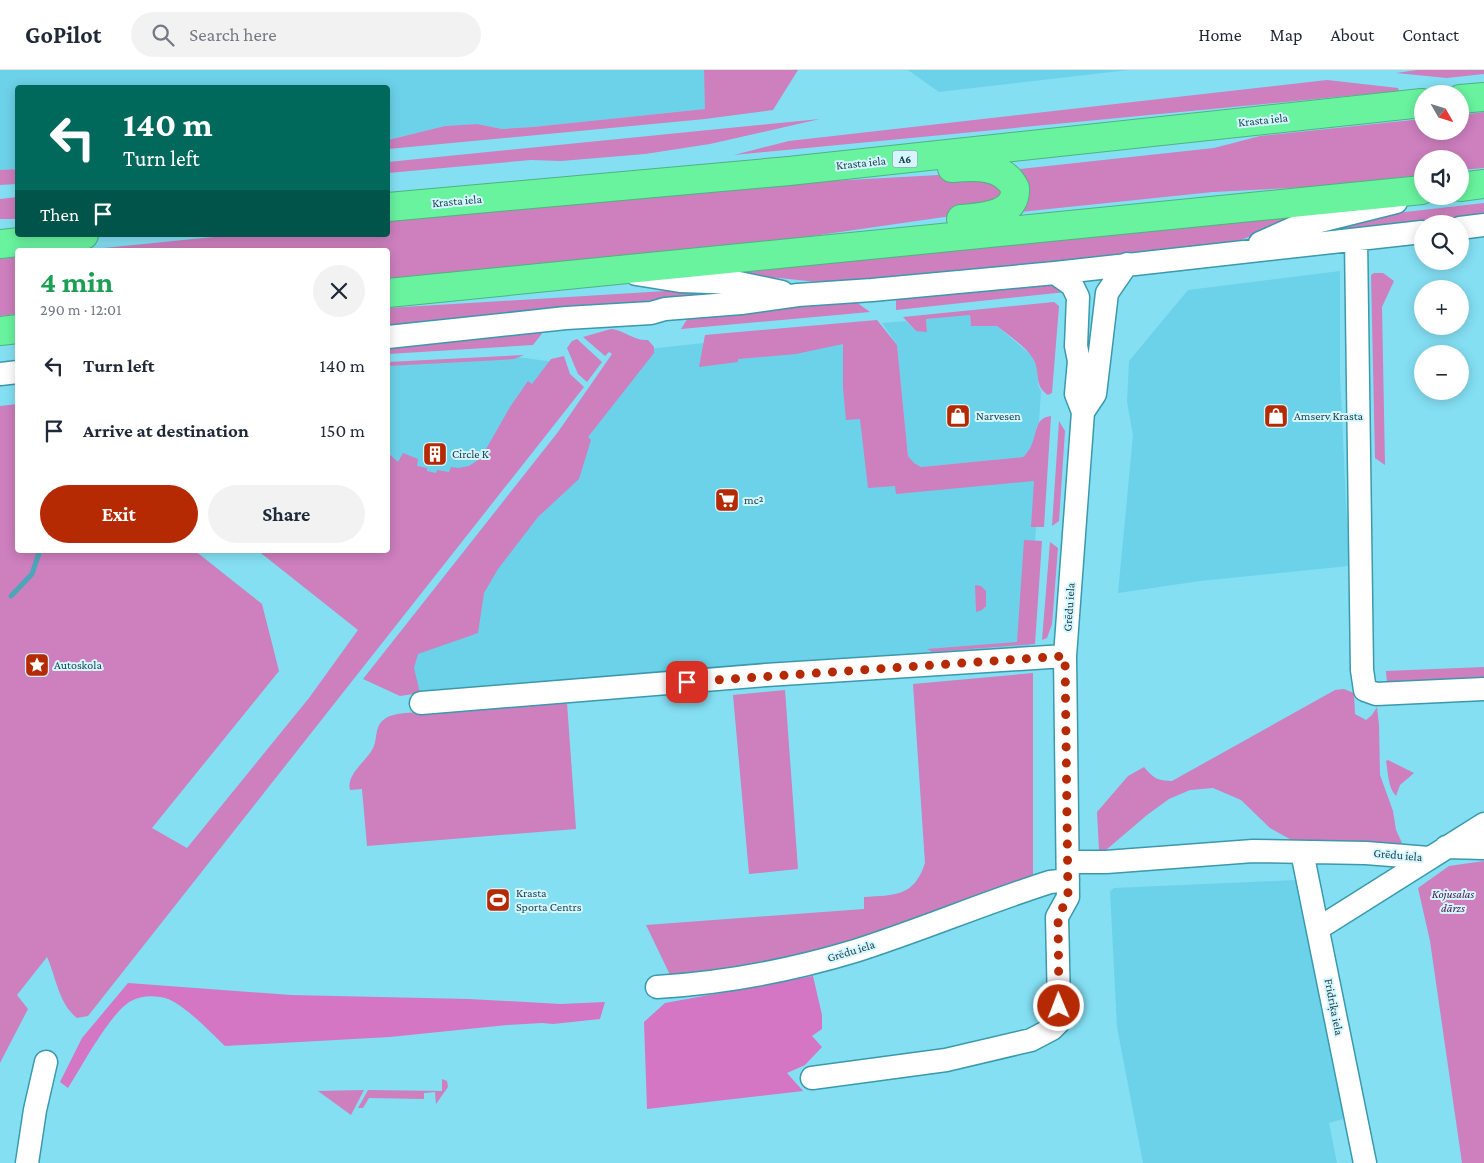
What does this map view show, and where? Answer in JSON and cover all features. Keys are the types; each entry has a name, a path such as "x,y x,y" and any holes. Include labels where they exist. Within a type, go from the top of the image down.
{"highway":[{"path":"1469,98 1484,97"},
{"name":"Krasta iela","path":"390,207 789,171 1414,104"},
{"path":"761,256 799,243 852,230 994,214 1005,210 1015,194 1015,188 1007,176 985,168 964,167 849,176 789,171"},
{"path":"390,293 1414,191"},
{"path":"0,244 65,237"},
{"path":"0,330 15,329"}],"street":[{"path":"1243,251 1296,227 1414,198"},
{"path":"1469,227 1484,225"},
{"path":"390,337 566,318 651,313 665,309 741,303 798,295 1055,273 1414,233"},
{"path":"1356,240 1362,670 1365,690 1376,694 1484,689"},
{"name":"Grēdu iela","path":"1083,412 1095,394 1107,293 1127,264"},
{"path":"616,271 680,282 739,282 798,295"},
{"name":"Grēdu iela","path":"812,1078 946,1060 1031,1040 1052,1029 1058,1023 1058,917 1068,897 1065,656 1083,412 1076,394 1079,361 1076,346 1078,297 1072,285 1055,273"},
{"path":"0,374 15,372"},
{"path":"422,703 731,678 1065,656"},
{"name":"Grēdu iela","path":"1319,928 1484,824"},
{"name":"Grēdu iela","path":"657,987 689,985 788,969 855,951 1050,882 1068,871 1106,862 1243,851 1437,853 1484,848"},
{"name":"Fridriķa iela","path":"1302,852 1319,928 1365,1163"},
{"path":"28,1163 35,1110 46,1062"}],"shaded area":[{"path":"0,70 704,70 706,109 534,127 502,129 477,124 445,126 390,140 390,85 15,85 15,169 0,170"},
{"path":"908,70 1129,70 939,92"},
{"path":"1340,271 1340,375 1349,566 1200,581 1118,593 1133,435 1127,402 1129,361 1188,290"},
{"path":"970,314 971,326 997,326 1032,356 1037,368 1038,385 1041,391 1039,423 1036,428 1035,442 1030,451 1023,457 921,467 908,456 897,345 882,323 906,321 916,331 927,331 926,319"},
{"path":"870,325 905,485 1039,474 1029,648 423,697 396,667 648,349"},
{"name":"Circle K","path":"517,357 555,362 485,469 440,485 390,464 390,366"},
{"path":"1296,880 1328,1029 1350,1117 1329,1123 1337,1163 1143,1163 1117,1027 1110,891 1114,888"},
{"path":"813,976 822,1015 822,1029 812,1036 822,1047 805,1065 787,1073 803,1091 647,1109 644,1022 665,1003"},
{"path":"128,983 291,995 469,999 561,1004 605,1002 600,1019 553,1024 507,1025 390,1037 225,1046 198,1020 175,1003 168,999 154,996 144,997 131,1001 114,1017 68,1088 60,1082 82,1038"}],"green space":[{"path":"704,70 798,70 773,110 705,119 390,149 390,140 445,126 477,124 502,129 533,127 705,109"},
{"path":"1417,70 1484,70 1484,74 1447,78 1396,73"},
{"path":"1327,80 1398,88 1399,91 734,155 789,141"},
{"path":"1484,112 1484,168 1469,169 1469,150 1414,150 1414,176 1312,187 1213,192 1020,212 1024,180 1020,169 1214,148 1260,136 1414,120 1414,140 1469,140 1469,114"},
{"path":"820,119 710,144 645,154 561,161 531,160 390,173 390,162"},
{"path":"15,169 15,184 0,185 0,170"},
{"path":"975,173 1001,189 1000,197 986,211 756,244 390,281 390,248 104,248 213,237 390,237 390,219 705,188"},
{"path":"15,197 15,219 0,219 0,199"},
{"path":"1484,203 1484,214 1469,216 1414,215 1414,223 1291,238 1353,218"},
{"path":"1288,215 1292,218 1290,222 1238,241 1210,247 830,283 746,277 745,272"},
{"path":"15,257 15,314 0,316 0,259"},
{"path":"1383,273 1394,281 1382,307 1385,465 1375,458 1371,275"},
{"path":"1049,281 1066,292 896,310 896,298"},
{"path":"698,289 744,291 390,327 390,308"},
{"path":"847,301 856,302 870,312 681,329 688,318"},
{"path":"1054,302 1059,306 1052,393 1048,395 1040,387 1035,362 1032,357 1021,345 997,326 971,326 970,315 926,319 927,332 916,331 903,317"},
{"path":"877,320 897,345 908,456 921,467 1023,457 1032,445 1040,421 1051,416 1044,527 1031,527 1034,481 896,494 895,486 868,488 860,419 846,420 843,388 843,344 796,354 738,359 738,362 699,367 705,335"},
{"path":"611,329 621,331 638,339 648,340 654,347 654,353 588,437 591,440 579,479 538,517 498,569 484,593 478,633 418,654 414,668 420,693 400,696 363,679 558,432 612,354 609,352 605,356 583,337"},
{"path":"544,331 533,345 390,354 390,344"},
{"path":"577,339 602,362 587,382 578,374 567,348 572,341"},
{"path":"524,355 514,359 390,366 390,362"},
{"path":"564,356 570,374 584,387 88,1016 77,1018 66,1005 58,989 47,957 17,995 28,1009 0,1063 0,406 15,404 15,553 198,553 262,604 279,671 152,828 187,848 309,698 358,630 261,553 390,553 390,455 398,462 403,453 418,459 417,466 427,468 427,471 436,473 437,470 449,472 451,467 469,466 481,458 510,407 528,381 532,384 551,359"},
{"path":"1059,421 1065,431 1059,521 1052,526"},
{"path":"1024,540 1042,541 1035,644 932,652 927,649 1017,642"},
{"path":"1050,542 1058,548 1052,624 1047,638 1042,640"},
{"path":"975,585 981,586 986,591 986,606 976,612"},
{"path":"1484,667 1484,678 1387,683 1386,671"},
{"path":"1033,673 1033,879 795,961 672,979 646,925 864,909 864,897 885,896 902,892 909,888 915,882 925,863 913,684"},
{"path":"1344,689 1354,693 1355,714 1366,720 1377,707 1380,775 1393,811 1396,830 1402,843 1397,845 1295,842 1270,828 1241,800 1213,788 1190,790 1169,799 1106,850 1099,850 1097,812 1128,776 1144,767 1156,778 1172,781 1335,690"},
{"path":"785,690 798,869 749,874 733,695"},
{"path":"567,703 576,829 367,846 362,789 350,790 350,784 353,774 372,750 382,721 393,715 405,713"},
{"path":"1388,760 1414,773 1400,785 1396,796 1391,789 1389,780 1386,761"},
{"name":"Kojusalas dārzs","path":"1484,861 1484,1163 1462,1163 1430,941 1418,888 1449,866"},
{"path":"442,1079 447,1081 448,1087 436,1104 435,1092 424,1093 424,1099 369,1098 363,1108 358,1108 368,1090 442,1091"},
{"path":"364,1090 351,1115 318,1091"}],"waterway":[{"path":"11,596 32,574 39,553"}],"place":[{"name":"Narvesen","path":"958,416"},
{"name":"Amserv Krasta","path":"1276,416"},
{"name":"Circle K","path":"435,454"},
{"name":"mc²","path":"727,500"},
{"name":"Autoskola","path":"37,665"},
{"name":"Krasta Sporta Centrs","path":"498,900"}],"route":[{"path":"687,682 766,675 1065,656 1068,897 1058,917 1059,1006"}]}
